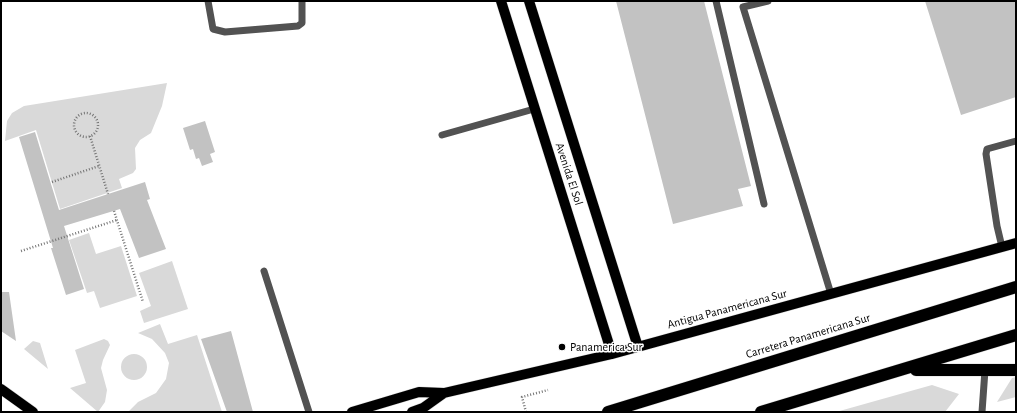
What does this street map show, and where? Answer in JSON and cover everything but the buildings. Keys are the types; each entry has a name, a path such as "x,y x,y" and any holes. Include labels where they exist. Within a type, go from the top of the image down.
{"highway":[{"name":"Carretera Panamericana Sur","path":"608,412 1016,287"},
{"path":"761,412 1016,335"},
{"path":"902,370 1016,370"}],"main road":[{"name":"Avenida El Sol","path":"501,1 612,354"},
{"name":"Avenida El Sol","path":"529,1 638,347"},
{"name":"Antigua Panamericana Sur","path":"352,412 419,392 444,393 612,354 1016,243"},
{"path":"1,389 33,412"},
{"name":"Antigua Panamericana Sur","path":"412,412 423,408 444,393"}],"lane":[{"path":"208,1 213,29 225,32 298,26 302,23 302,1"},
{"path":"716,1 764,204"},
{"path":"768,1 742,4 831,294"},
{"path":"442,135 534,108"},
{"path":"1002,247 997,226 986,154 987,150 1016,141"},
{"path":"264,271 309,412"},
{"path":"982,412 985,370"}],"path":[{"path":"90,113 94,116 98,123 96,131 90,136 82,136 74,129 76,118 82,114 90,113"},
{"path":"90,136 108,194"},
{"path":"52,182 99,166"},
{"path":"114,211 143,302"},
{"path":"21,251 117,220"},
{"path":"526,412 522,397 548,390"}],"shaded area":[{"path":"167,83 162,106 151,133 140,140 135,148 136,169 133,173 119,179 122,188 60,209 36,130 5,141 7,121 12,113 24,106"},
{"path":"89,233 96,254 121,246 137,296 100,308 94,291 87,293 69,240"},
{"path":"172,261 188,309 144,323 140,311 151,306 139,273"},
{"path":"160,324 168,344 197,335 222,412 128,412 138,402 156,393 166,379 169,363 165,353 152,339 138,333"},
{"path":"104,339 108,341 110,345 101,368 107,390 105,402 98,412 70,388 86,383 75,350"},
{"path":"33,341 40,343 48,369 24,349"},
{"path":"134,354 143,358 147,367 143,376 134,380 125,376 121,367 125,358"},
{"path":"1016,377 1016,397 997,402 1012,378"},
{"path":"932,385 959,394 945,412 836,412"}],"place":[{"name":"Panamerica Sur","path":"562,347"}]}
